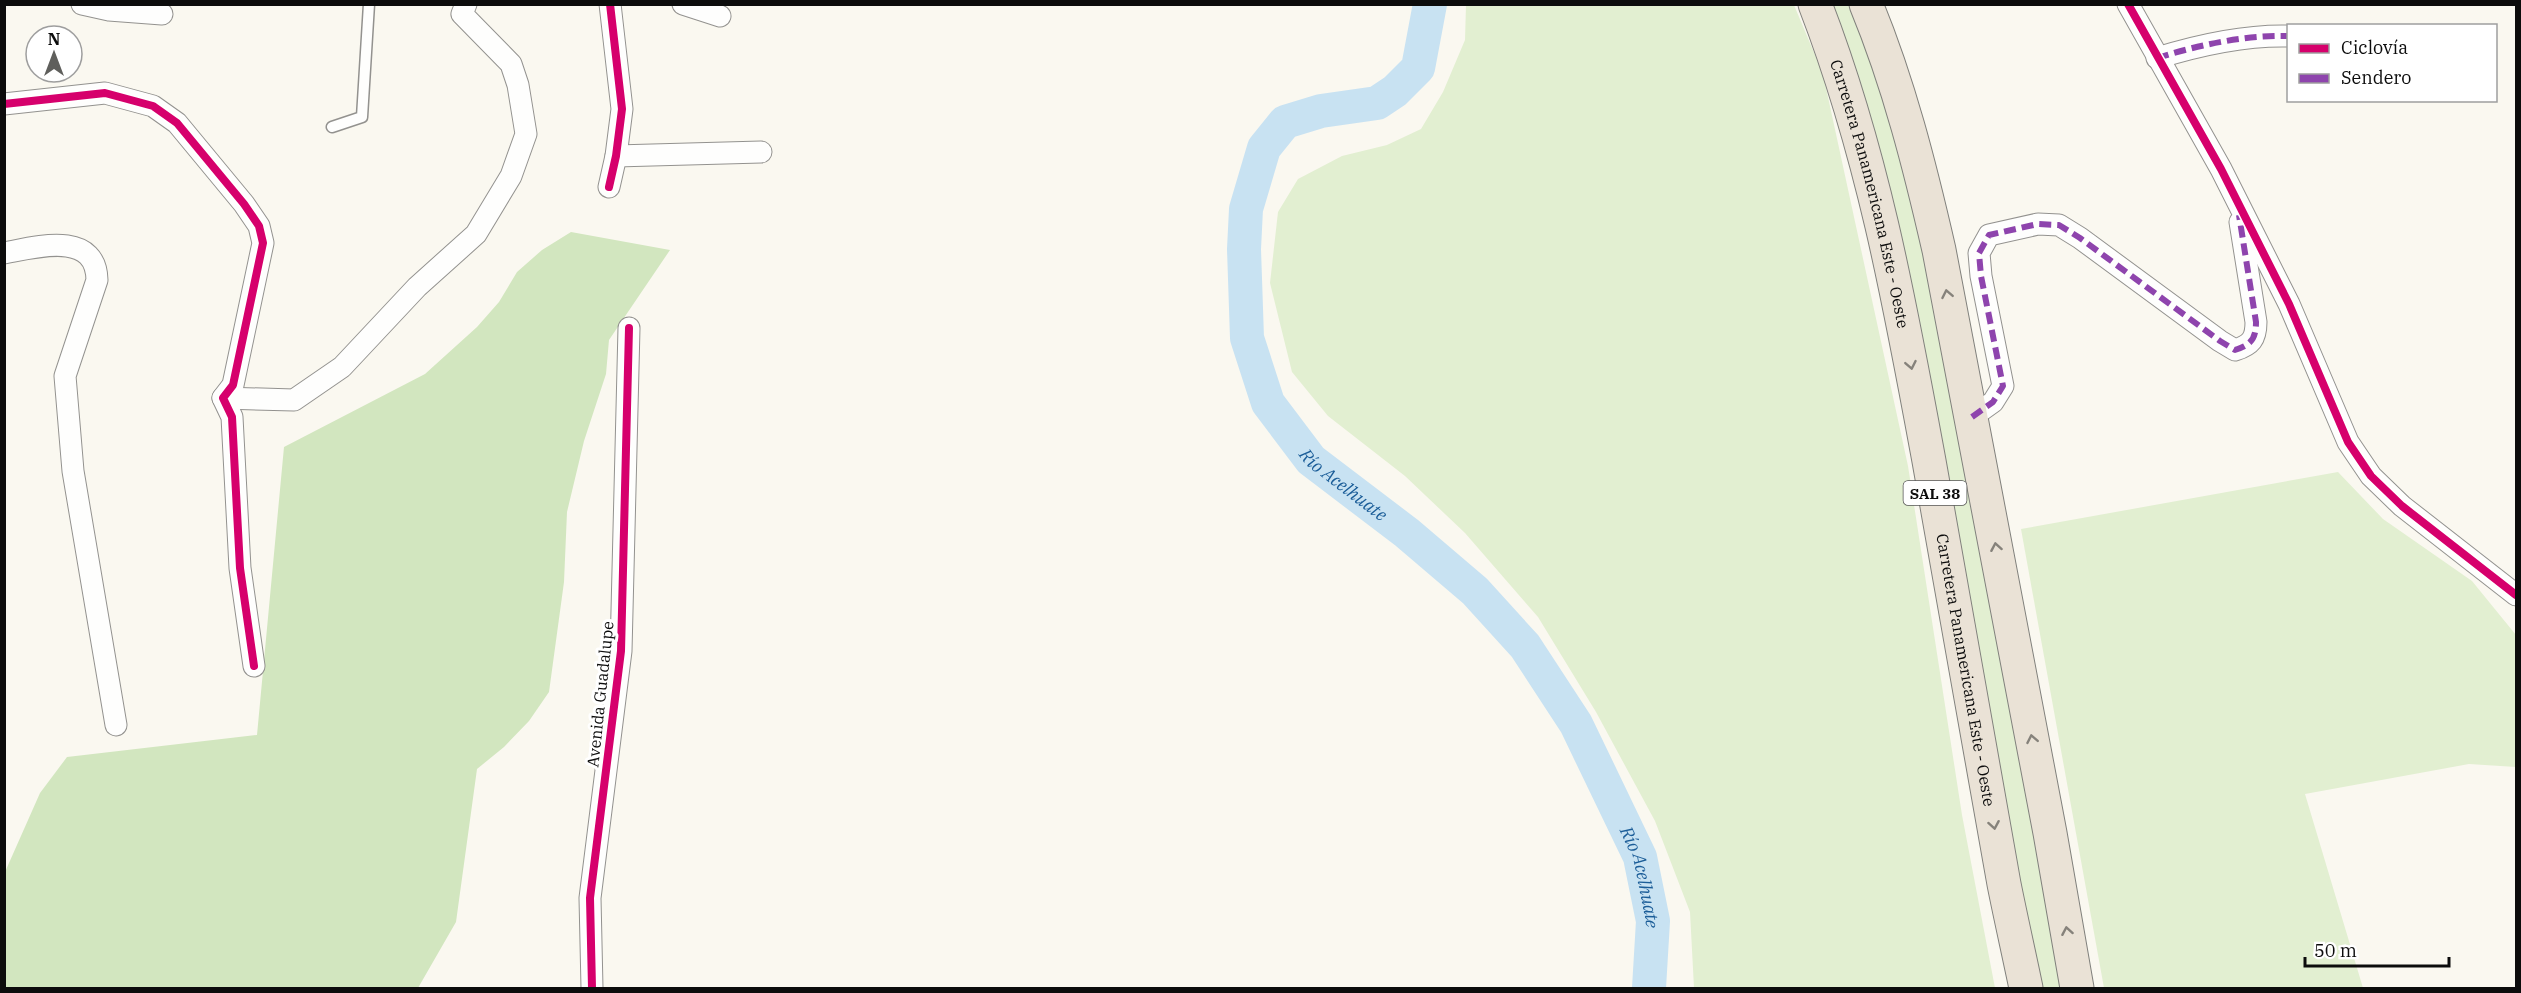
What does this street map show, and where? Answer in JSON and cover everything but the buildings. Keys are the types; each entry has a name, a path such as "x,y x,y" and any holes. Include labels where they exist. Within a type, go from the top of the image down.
{"highway":[{"name":"Carretera Panamericana Este - Oeste","path":"1815,4 1834,52 1859,130 1879,206 1898,295 1963,644 2005,887 2026,988"},
{"name":"SAL 38","path":"1866,4 1906,118 1922,174 1972,417 2077,988"}],"street":[{"path":"82,4 162,14"},
{"path":"223,398 294,400 342,367 417,287 476,234 511,176 526,134 518,85 511,64 462,14 466,4"},
{"path":"609,187 616,156 622,109 610,4"},
{"path":"683,4 720,16"},
{"path":"2128,4 2221,169 2289,304 2348,442 2371,476 2402,506 2517,595"},
{"path":"2157,58 2190,48 2266,35 2287,36"},
{"path":"4,104 105,93 153,106 177,123 244,204 259,226 263,243 233,385 223,398"},
{"path":"616,156 760,152"},
{"path":"1972,417 1993,402 2003,386 1981,276 1979,253 1989,235 2038,225 2059,225 2235,350 2248,346 2256,336 2256,322 2237,203"},
{"path":"4,253 54,244 74,247 91,257 97,268 97,280 65,376 74,471 116,725"},
{"name":"Avenida Guadalupe","path":"592,988 590,898 621,651 629,328"},
{"path":"223,398 232,417 240,568 254,666"}],"lane":[{"path":"332,127 362,117 369,4"}],"green space":[{"path":"1466,5 1794,5 1823,74 1908,466 1962,815 1995,988 1694,988 1690,912 1655,821 1596,712 1538,617 1465,533 1405,476 1328,416 1292,372 1270,283 1278,212 1298,179 1342,156 1387,145 1421,129 1443,92 1465,40"},
{"path":"1829,5 1858,5 1901,133 2069,988 2039,988"},
{"path":"571,232 670,250 609,340 606,374 584,441 567,512 564,582 549,692 529,721 504,747 477,769 456,922 418,988 5,988 5,872 40,793 67,757 257,735 284,447 425,374 477,327 499,302 517,272 542,250"},
{"path":"2338,472 2383,519 2472,581 2516,635 2516,767 2469,764 2305,794 2363,988 2104,988 2021,529"}],"waterway":[{"name":"Río Acelhuate","path":"1430,4 1418,68 1395,91 1377,103 1321,111 1285,122 1264,148 1246,209 1244,249 1247,338 1268,403 1311,460 1407,533 1475,591 1525,646 1576,724 1640,857 1653,921 1649,988"}],"marked path":[{"path":"2157,58 2222,42 2255,37 2287,36"},
{"path":"1972,417 1993,402 2003,386 1981,276 1979,253 1989,235 2038,224 2059,225 2235,350 2252,341 2256,322 2239,215"}],"cycle path":[{"path":"609,187 616,156 622,109 610,4"},
{"path":"2128,4 2221,169 2289,304 2348,442 2371,476 2402,506 2516,595"},
{"path":"4,104 105,93 153,106 177,123 244,204 259,226 263,243 233,385 223,398 232,417 240,568 254,666"},
{"path":"592,988 590,898 621,651 629,328"}]}
